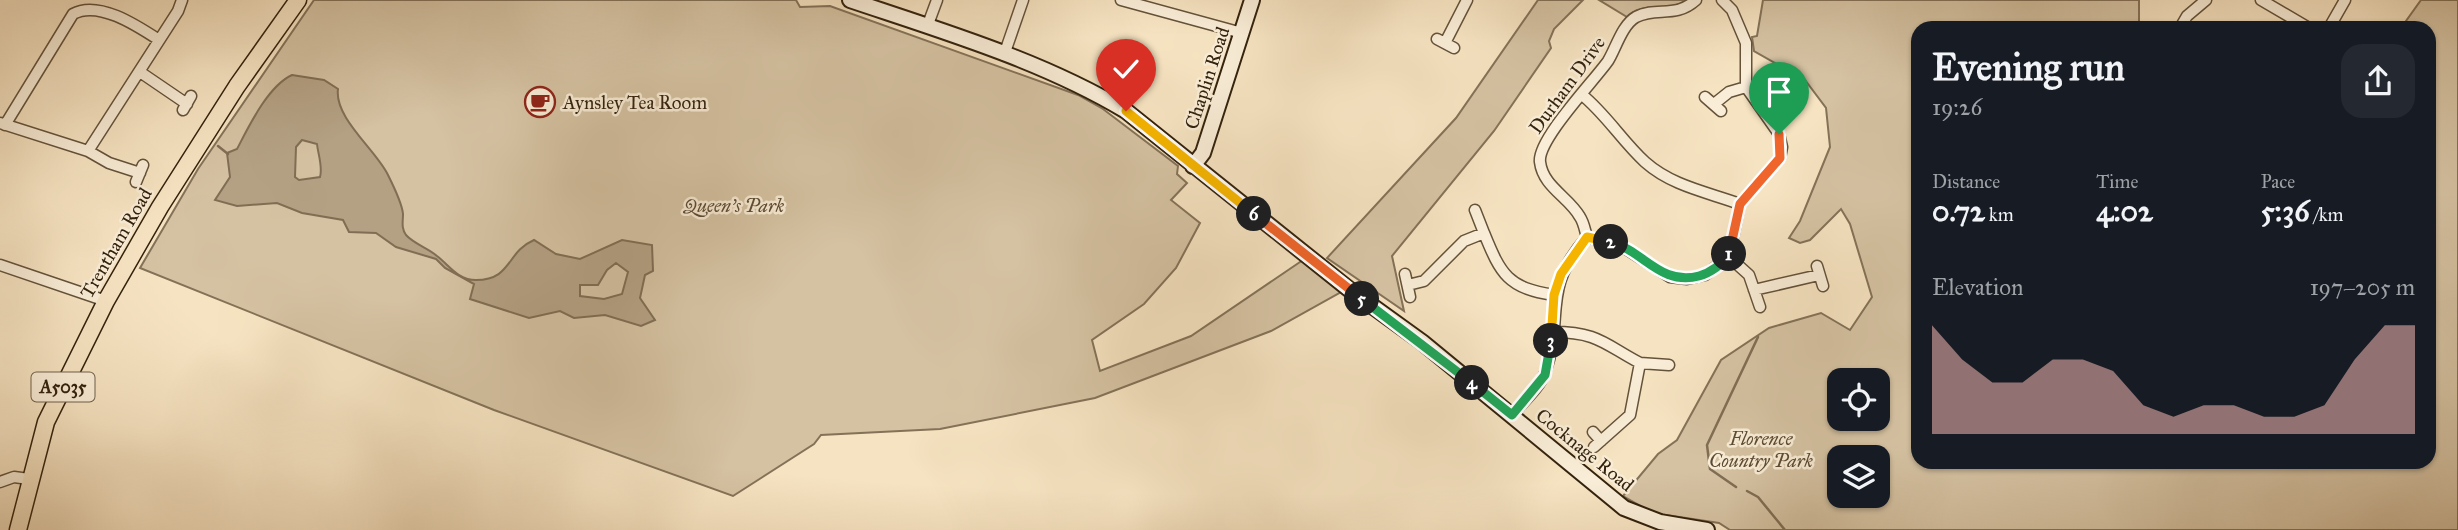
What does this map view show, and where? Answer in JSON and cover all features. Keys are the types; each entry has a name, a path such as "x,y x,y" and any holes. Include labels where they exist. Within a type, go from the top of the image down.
{"main road":[{"name":"Trentham Road","path":"18,530 29,479 46,422 106,301 160,207 229,97 298,0"}],"street":[{"path":"88,150 140,72 182,0"},
{"name":"Cocknage Road","path":"850,0 1085,87 1126,111 1316,264 1422,342 1624,508 1660,522 1707,530"},
{"path":"927,27 937,0"},
{"path":"1004,55 1023,0"},
{"path":"1121,0 1159,5 1242,33"},
{"name":"Chaplin Road","path":"1193,166 1203,153 1252,0"},
{"path":"1445,44 1467,0"},
{"name":"Durham Drive","path":"1585,240 1581,218 1550,186 1540,162 1542,148 1607,63 1629,23 1638,16 1671,13 1686,8 1696,0"},
{"path":"1512,415 1545,375 1553,332 1554,295 1561,274 1585,240 1620,245 1670,277 1687,279 1705,275 1728,257 1740,204 1780,158 1782,147 1779,134 1746,87 1746,43 1732,10 1722,0"},
{"path":"2184,21 2206,0"},
{"path":"2261,0 2297,21"},
{"path":"2333,21 2346,0"},
{"path":"140,174 109,163 88,150 2,124 73,14 83,6 103,5 159,40"},
{"path":"140,72 187,103"},
{"path":"1705,97 1717,108 1729,92 1746,87"},
{"path":"1581,94 1610,120 1645,161 1675,183 1740,204"},
{"path":"1475,210 1494,260 1512,284 1532,292 1554,295"},
{"path":"1408,285 1424,281 1464,241 1484,233"},
{"path":"1728,257 1749,275 1760,307"},
{"path":"0,265 106,301"},
{"path":"1405,274 1410,297"},
{"path":"1754,290 1820,275"},
{"path":"1553,332 1588,335 1612,344 1640,363 1669,365"},
{"path":"1593,432 1597,444 1630,415 1640,363"},
{"path":"0,482 14,477 29,479"}],"green space":[{"name":"Queen's Park","path":"314,0 796,0 800,7 830,6 1078,95 1103,109 1178,166 1177,174 1187,183 1171,200 1200,223 1176,268 1144,304 1092,340 1100,371 1191,336 1303,260 1341,292 1271,331 1095,398 940,429 821,435 814,444 733,496 494,410 140,268 198,169"},
{"path":"1538,0 1583,0 1554,29 1549,41 1551,48 1494,131 1392,256 1404,311 1327,258 1456,118"},
{"path":"1599,0 1686,0 1672,6 1640,9 1627,17"},
{"name":"Florence Country Park","path":"1763,0 2139,0 2139,21 1911,21 1911,469 2436,469 2436,21 2406,21 2421,0 2458,0 2458,530 1730,530 1719,523 1653,513 1623,496 1658,454 1677,440 1721,360 1769,328 1821,313 1850,330 1872,297 1850,224 1841,209 1810,240 1800,243 1789,238 1800,221 1830,147 1826,108 1805,80 1754,51 1752,37 1757,36"}],"shaded area":[{"path":"292,75 324,80 338,89 342,111 382,165 395,189 406,235 459,275 476,280 488,279 503,271 518,251 534,240 556,254 580,259 622,240 652,245 653,271 645,275 640,298 655,320 641,326 605,315 574,318 560,311 529,318 470,299 474,284 445,268 436,259 396,247 376,233 349,232 343,220 302,213 277,203 237,206 215,200 230,177 227,153 237,149 260,107 283,80","holes":["302,140 317,144 320,177 299,180 295,177 296,147","616,263 628,272 622,294 604,299 580,296 580,285 598,285 607,270"]}],"waterway":[{"path":"218,146 228,154"},
{"path":"1736,487 1710,469 1707,445 1758,337"},
{"path":"1747,491 1758,497 1785,530"}],"place":[{"name":"Aynsley Tea Room","path":"540,102"}],"route":[{"path":"1126,111 1512,415 1545,375 1553,332 1554,295 1561,274 1587,237 1620,245 1653,269 1670,277 1687,279 1705,275 1728,257 1737,230 1740,204 1780,158 1782,147 1779,134"}]}
